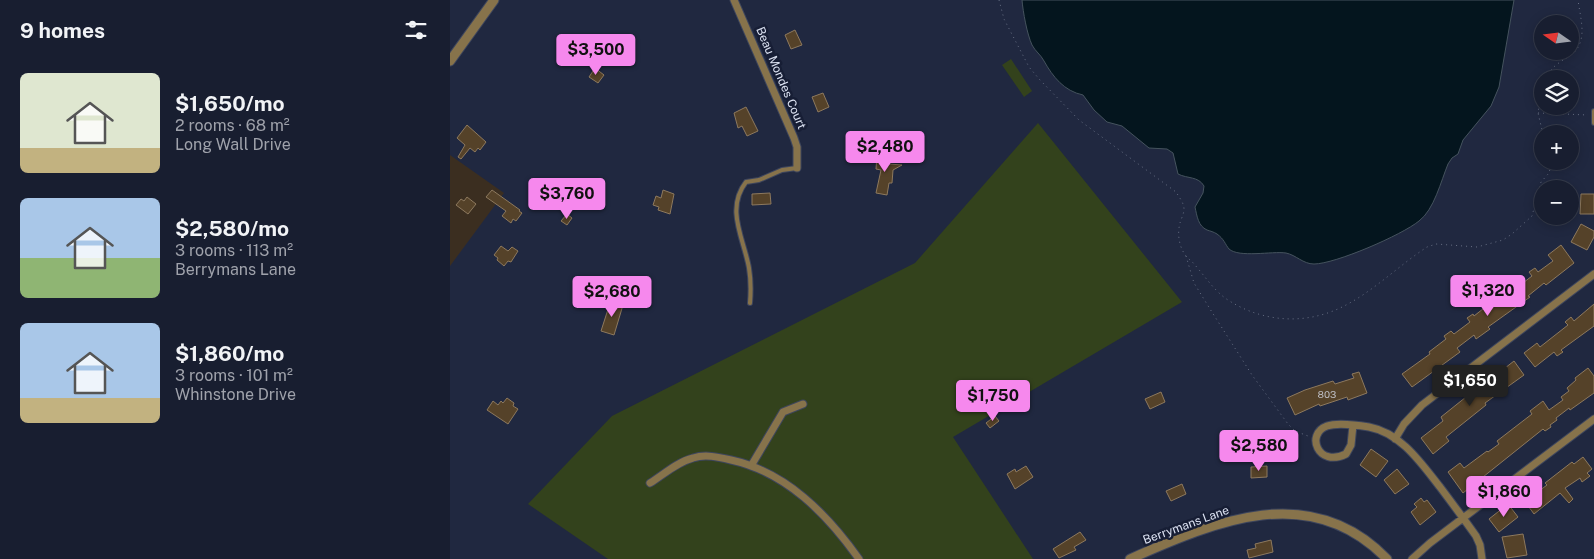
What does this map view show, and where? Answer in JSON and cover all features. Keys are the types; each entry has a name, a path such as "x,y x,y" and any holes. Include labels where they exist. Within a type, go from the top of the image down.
{"street":[{"path":"450,61 494,0"},
{"name":"Beau Mondes Court","path":"734,0 794,138 797,147 797,168"},
{"path":"1395,438 1404,424 1422,405 1594,274"},
{"path":"751,466 783,412 803,404"},
{"path":"1412,559 1594,419"},
{"path":"1353,426 1349,450 1341,456 1334,458 1320,453 1316,446 1316,438 1320,431 1327,426 1353,426 1369,427 1395,438 1418,459 1464,518 1480,545 1482,559"},
{"path":"650,483 681,463 693,458 717,457 751,466 786,484 806,499 835,527 859,559"},
{"name":"Berrymans Lane","path":"1130,559 1214,526 1244,517 1281,513 1308,515 1345,527 1370,543 1387,559"}],"lane":[{"path":"1594,111 1594,124"},
{"path":"750,303 752,285 735,212 738,197 746,182 759,180 782,170 797,168"}],"path":[{"path":"999,0 1004,19 1040,80 1079,120 1176,192 1184,208 1178,234 1194,283 1252,375 1288,424 1303,435 1316,438"},
{"path":"1551,70 1555,64 1576,52 1580,46 1582,29 1578,0"},
{"path":"1579,114 1593,115"},
{"path":"1186,256 1227,299 1243,308 1265,316 1283,319 1302,320 1320,316 1341,307 1359,296 1427,247 1436,244 1477,247 1508,237 1532,216 1542,182 1550,170"}],"shaded area":[{"path":"450,155 504,193 450,266"}],"green space":[{"path":"1011,59 1032,91 1024,97 1002,65"},
{"path":"1038,123 1182,302 953,437 1033,559 608,559 528,504 612,416 915,263"}],"water":[{"path":"1022,0 1514,0 1499,87 1491,106 1463,140 1458,154 1448,164 1429,210 1419,221 1398,234 1352,254 1324,263 1314,264 1306,263 1286,253 1248,254 1234,252 1229,249 1217,234 1204,228 1198,220 1195,207 1203,193 1204,186 1202,183 1196,179 1178,174 1173,153 1167,149 1149,148 1122,126 1107,122 1094,110 1083,95 1070,90 1060,82 1032,45 1028,35"}],"building":[{"path":"795,30 802,45 791,49 785,35"},
{"path":"595,68 604,75 598,83 589,77"},
{"path":"823,93 829,107 818,112 812,97"},
{"path":"746,107 758,131 747,136 742,126 738,128 734,113"},
{"path":"467,125 486,142 480,150 478,148 475,152 470,148 461,159 458,157 465,145 457,138"},
{"path":"877,155 889,155 889,164 902,165 893,170 892,183 889,183 887,195 876,193 881,170 876,169"},
{"path":"492,190 520,210 522,213 516,221 513,219 511,223 502,216 506,211 486,197"},
{"path":"663,190 674,194 670,214 658,210 659,207 653,205 656,196 661,198"},
{"path":"770,193 771,204 752,205 752,194"},
{"path":"1581,194 1594,194 1594,214 1580,214"},
{"path":"467,197 476,204 468,214 456,205 461,199 464,201"},
{"path":"567,214 572,218 567,225 561,221"},
{"path":"1581,224 1594,231 1594,237 1587,250 1571,242"},
{"path":"1561,245 1574,263 1546,285 1544,283 1528,296 1530,297 1488,327 1490,329 1476,339 1474,335 1457,348 1460,352 1412,387 1402,374 1430,354 1429,352 1446,339 1444,336 1451,331 1454,334 1470,322 1467,318 1473,314 1474,316 1498,297 1501,300 1532,276 1529,272 1535,268 1538,272 1553,261 1548,255"},
{"path":"501,246 508,251 512,247 518,251 511,262 508,261 504,266 494,255"},
{"path":"611,300 623,305 614,335 601,331"},
{"path":"1594,304 1594,326 1561,350 1563,352 1557,356 1554,352 1535,367 1524,353 1537,343 1540,347 1568,325 1565,322 1571,317 1574,321"},
{"path":"1514,361 1524,375 1485,403 1486,405 1446,437 1449,441 1433,454 1421,438 1443,421 1441,417 1466,397 1468,400 1484,388 1482,386"},
{"path":"1588,368 1594,376 1594,393 1570,410 1569,408 1556,418 1557,420 1550,425 1551,427 1545,431 1543,429 1463,493 1448,472 1460,463 1464,468 1499,444 1497,441 1532,414 1530,411 1543,401 1549,410 1563,400 1561,397 1569,391 1567,388 1576,380 1575,378"},
{"path":"1359,372 1367,393 1348,400 1347,397 1320,406 1319,404 1295,415 1287,398 1333,381 1335,384 1354,378 1352,374"},
{"path":"1161,392 1165,402 1150,409 1145,399"},
{"path":"507,398 518,409 508,424 487,410 493,401 498,405"},
{"path":"995,416 999,421 990,428 986,423"},
{"path":"1371,449 1388,461 1376,477 1360,465"},
{"path":"1583,457 1592,469 1587,473 1590,476 1582,482 1580,478 1565,488 1573,499 1569,503 1560,493 1534,514 1523,499 1529,494 1531,497 1547,485 1545,483 1572,462 1574,464"},
{"path":"1026,466 1033,477 1015,489 1007,474 1015,469 1016,472"},
{"path":"1267,466 1267,477 1251,478 1251,467"},
{"path":"1397,469 1409,484 1395,494 1384,480"},
{"path":"1182,484 1186,494 1171,501 1166,491"},
{"path":"1421,498 1424,502 1427,500 1436,512 1420,525 1411,512 1417,507 1414,504"},
{"path":"1508,504 1518,517 1499,532 1489,519"},
{"path":"1080,532 1086,540 1074,547 1076,550 1059,558 1053,549"},
{"path":"1523,534 1527,555 1507,558 1502,537"},
{"path":"1271,540 1273,552 1249,558 1247,550 1256,548 1255,544"}]}
